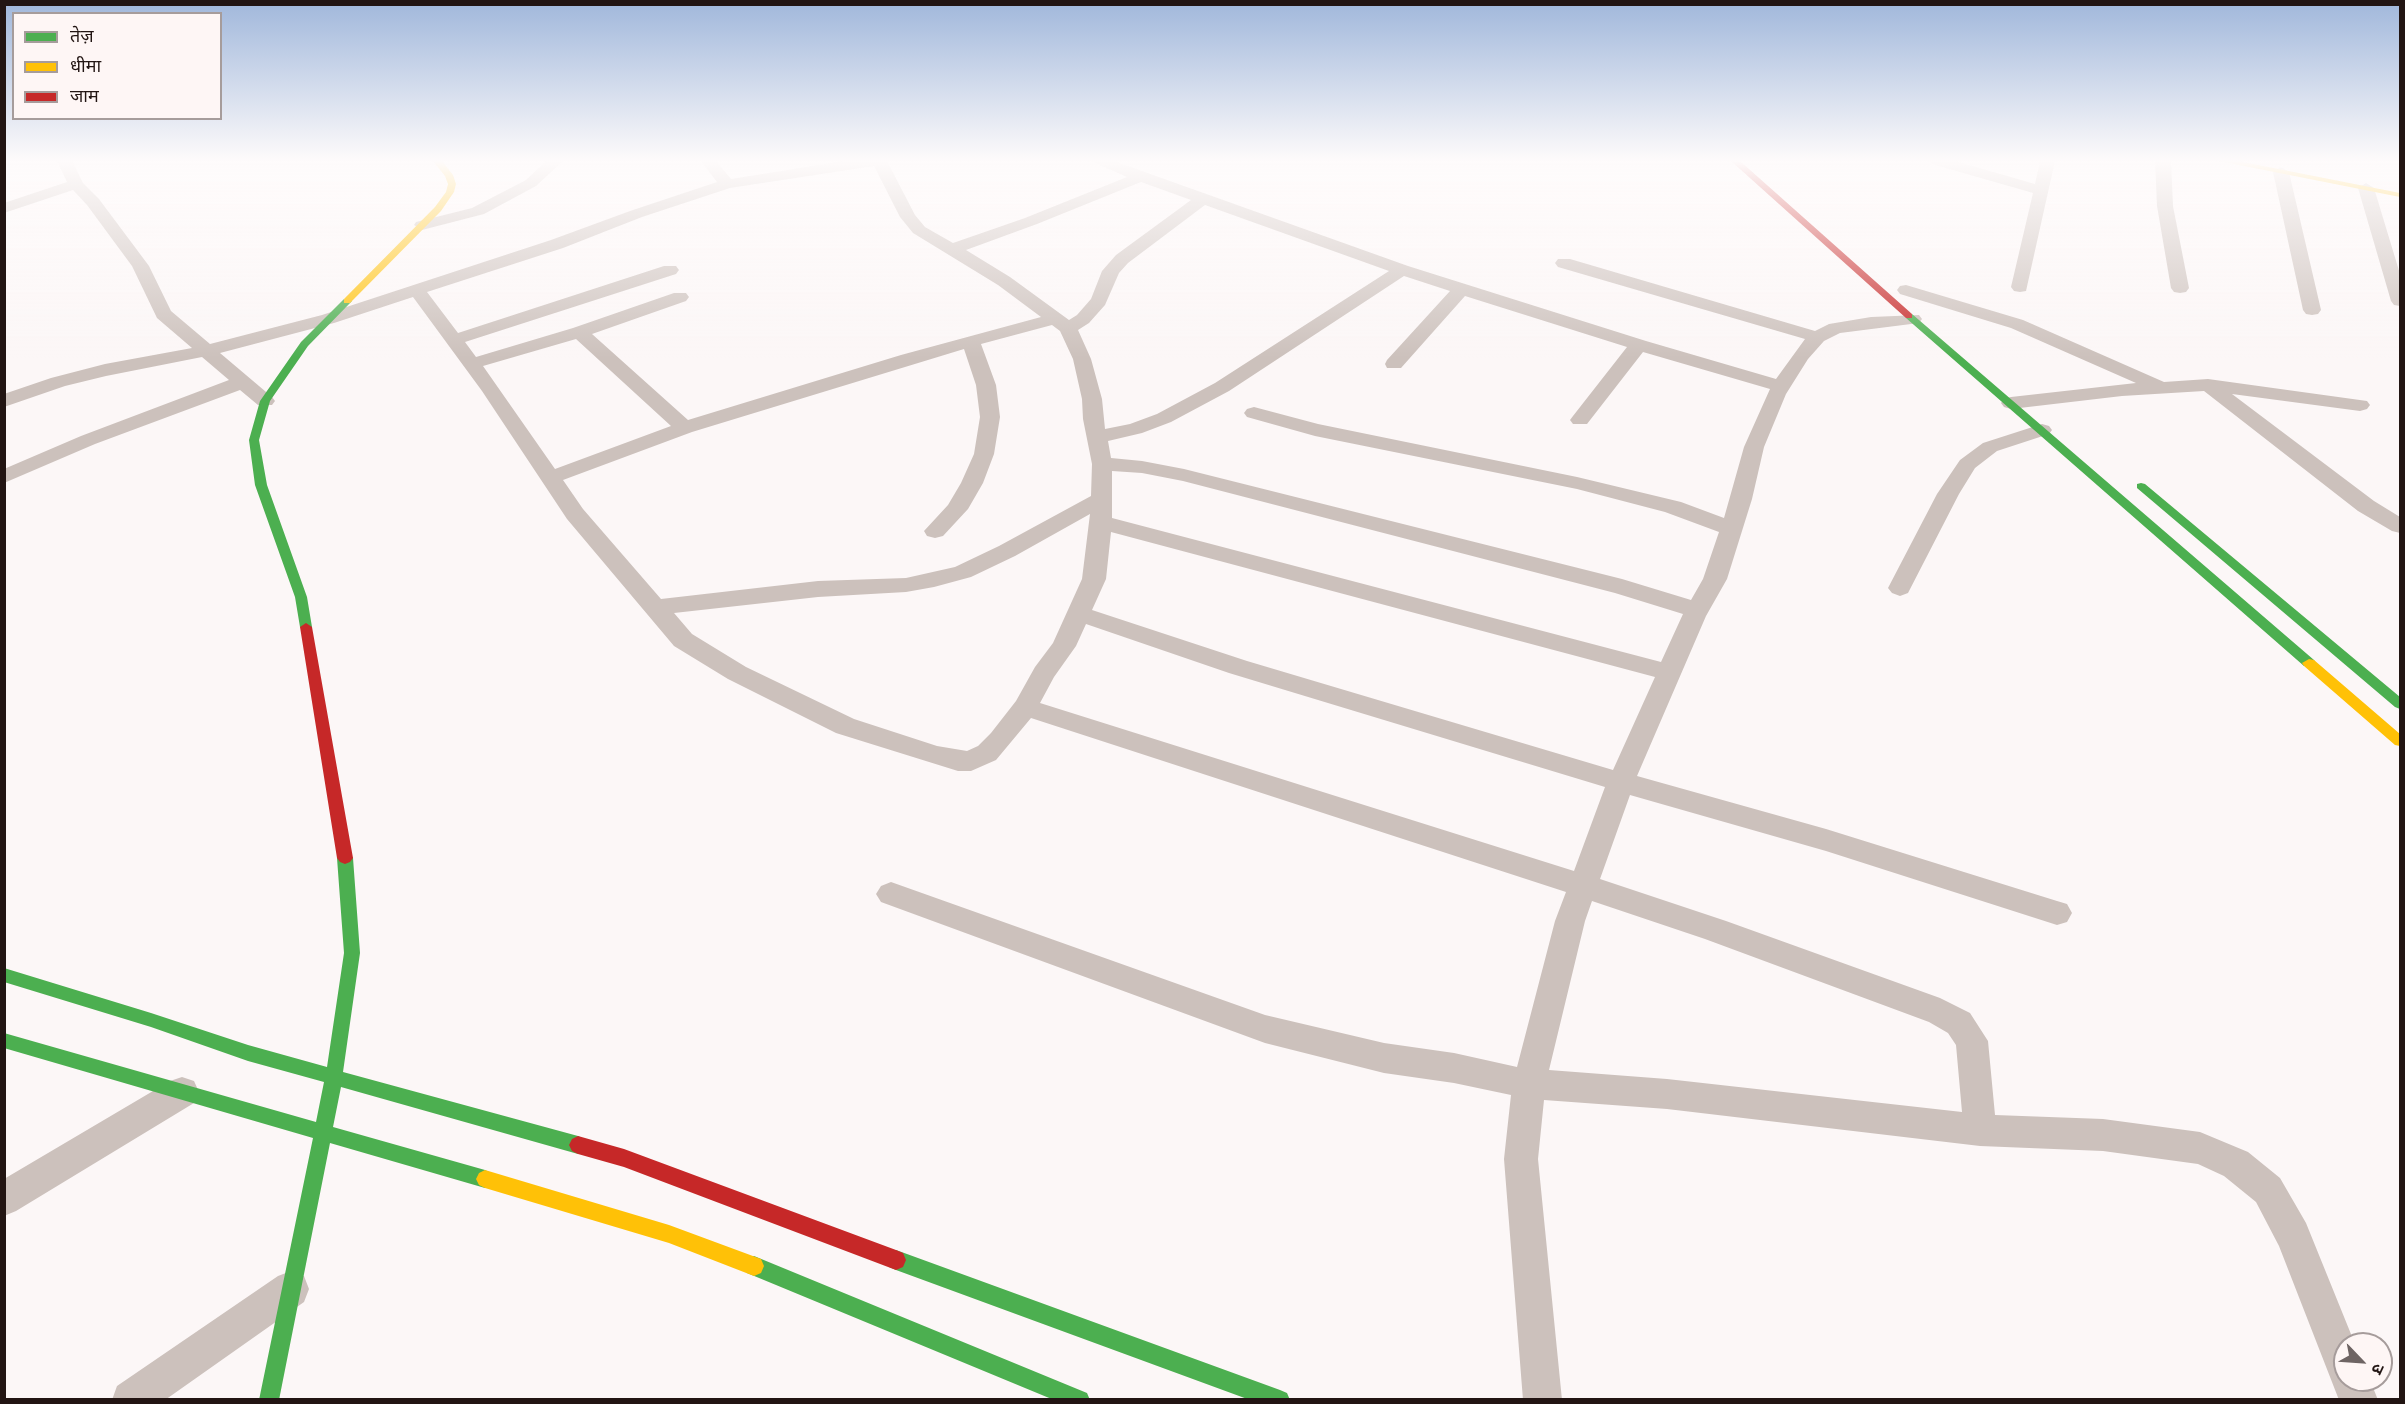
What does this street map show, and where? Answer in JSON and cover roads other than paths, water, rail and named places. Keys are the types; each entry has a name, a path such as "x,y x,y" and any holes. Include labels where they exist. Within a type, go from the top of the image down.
{"street":[{"path":"111,227 140,266 163,314 265,401"},
{"path":"269,1400 334,1076 352,953 348,875 301,597 261,485 254,440 265,401 304,344 420,227"},
{"path":"4,401 58,382 105,370 205,351 328,319 604,227"},
{"path":"417,291 454,340 575,514 682,640 737,673 844,726 935,755 958,761 971,761 987,753 1025,707 1064,646 1080,614 1094,579 1101,511 1102,464 1088,380 1062,323 1013,287 953,249 931,239 916,227"},
{"path":"953,249 1015,227"},
{"path":"550,478 685,428 971,341 1083,319 1099,301 1111,271 1122,259 1165,227"},
{"path":"1277,227 1402,270 1639,345 1781,386"},
{"path":"1815,227 2049,422 2230,593 2400,741"},
{"path":"2020,287 2034,227"},
{"path":"2169,227 2180,288"},
{"path":"2293,227 2312,310"},
{"path":"2378,227 2400,301"},
{"path":"1564,263 1817,337"},
{"path":"454,340 670,270"},
{"path":"1097,437 1135,429 1184,408 1289,344 1402,270"},
{"path":"1901,286 1922,315"},
{"path":"1901,286 2017,324 2073,347 2160,388"},
{"path":"1394,364 1462,288"},
{"path":"471,364 579,332 680,297"},
{"path":"1543,1400 1521,1159 1529,1084 1570,921 1582,886 1621,782 1698,610 1715,579 1754,447 1781,386 1800,357 1817,337 1835,328 1922,315"},
{"path":"579,332 685,428"},
{"path":"935,531 957,509 972,483 984,454 990,417 986,385 971,341"},
{"path":"1580,420 1639,345"},
{"path":"4,477 88,440 243,382"},
{"path":"2015,394 2037,400 2208,385 2360,405"},
{"path":"2208,385 2366,506 2400,526"},
{"path":"2037,400 2049,422"},
{"path":"1254,413 1315,430 1576,483 1673,507 1731,529"},
{"path":"1900,588 1966,464 1990,447 2049,422"},
{"path":"1102,464 1142,467 1184,475 1622,587 1698,610"},
{"path":"2127,475 2400,704"},
{"path":"654,608 807,590 906,585 934,580 963,572 1101,511 1670,673"},
{"path":"2230,593 2265,590"},
{"path":"1080,614 1238,667 1621,782 1827,840 2057,913"},
{"path":"1025,707 1343,807 1582,886 1714,930 1940,1012 1959,1023 1972,1041 1980,1130"},
{"path":"891,894 1265,1029 1384,1058 1454,1068 1529,1084 1667,1094 1980,1130 2114,1136 2199,1148 2236,1164 2268,1190 2293,1236 2333,1335"},
{"path":"4,975 151,1020 248,1053 624,1158 1071,1325 1280,1400"},
{"path":"4,1040 323,1131 669,1234 787,1278 1080,1400"},
{"path":"4,1199 182,1092"},
{"path":"131,1400 292,1288"}]}
